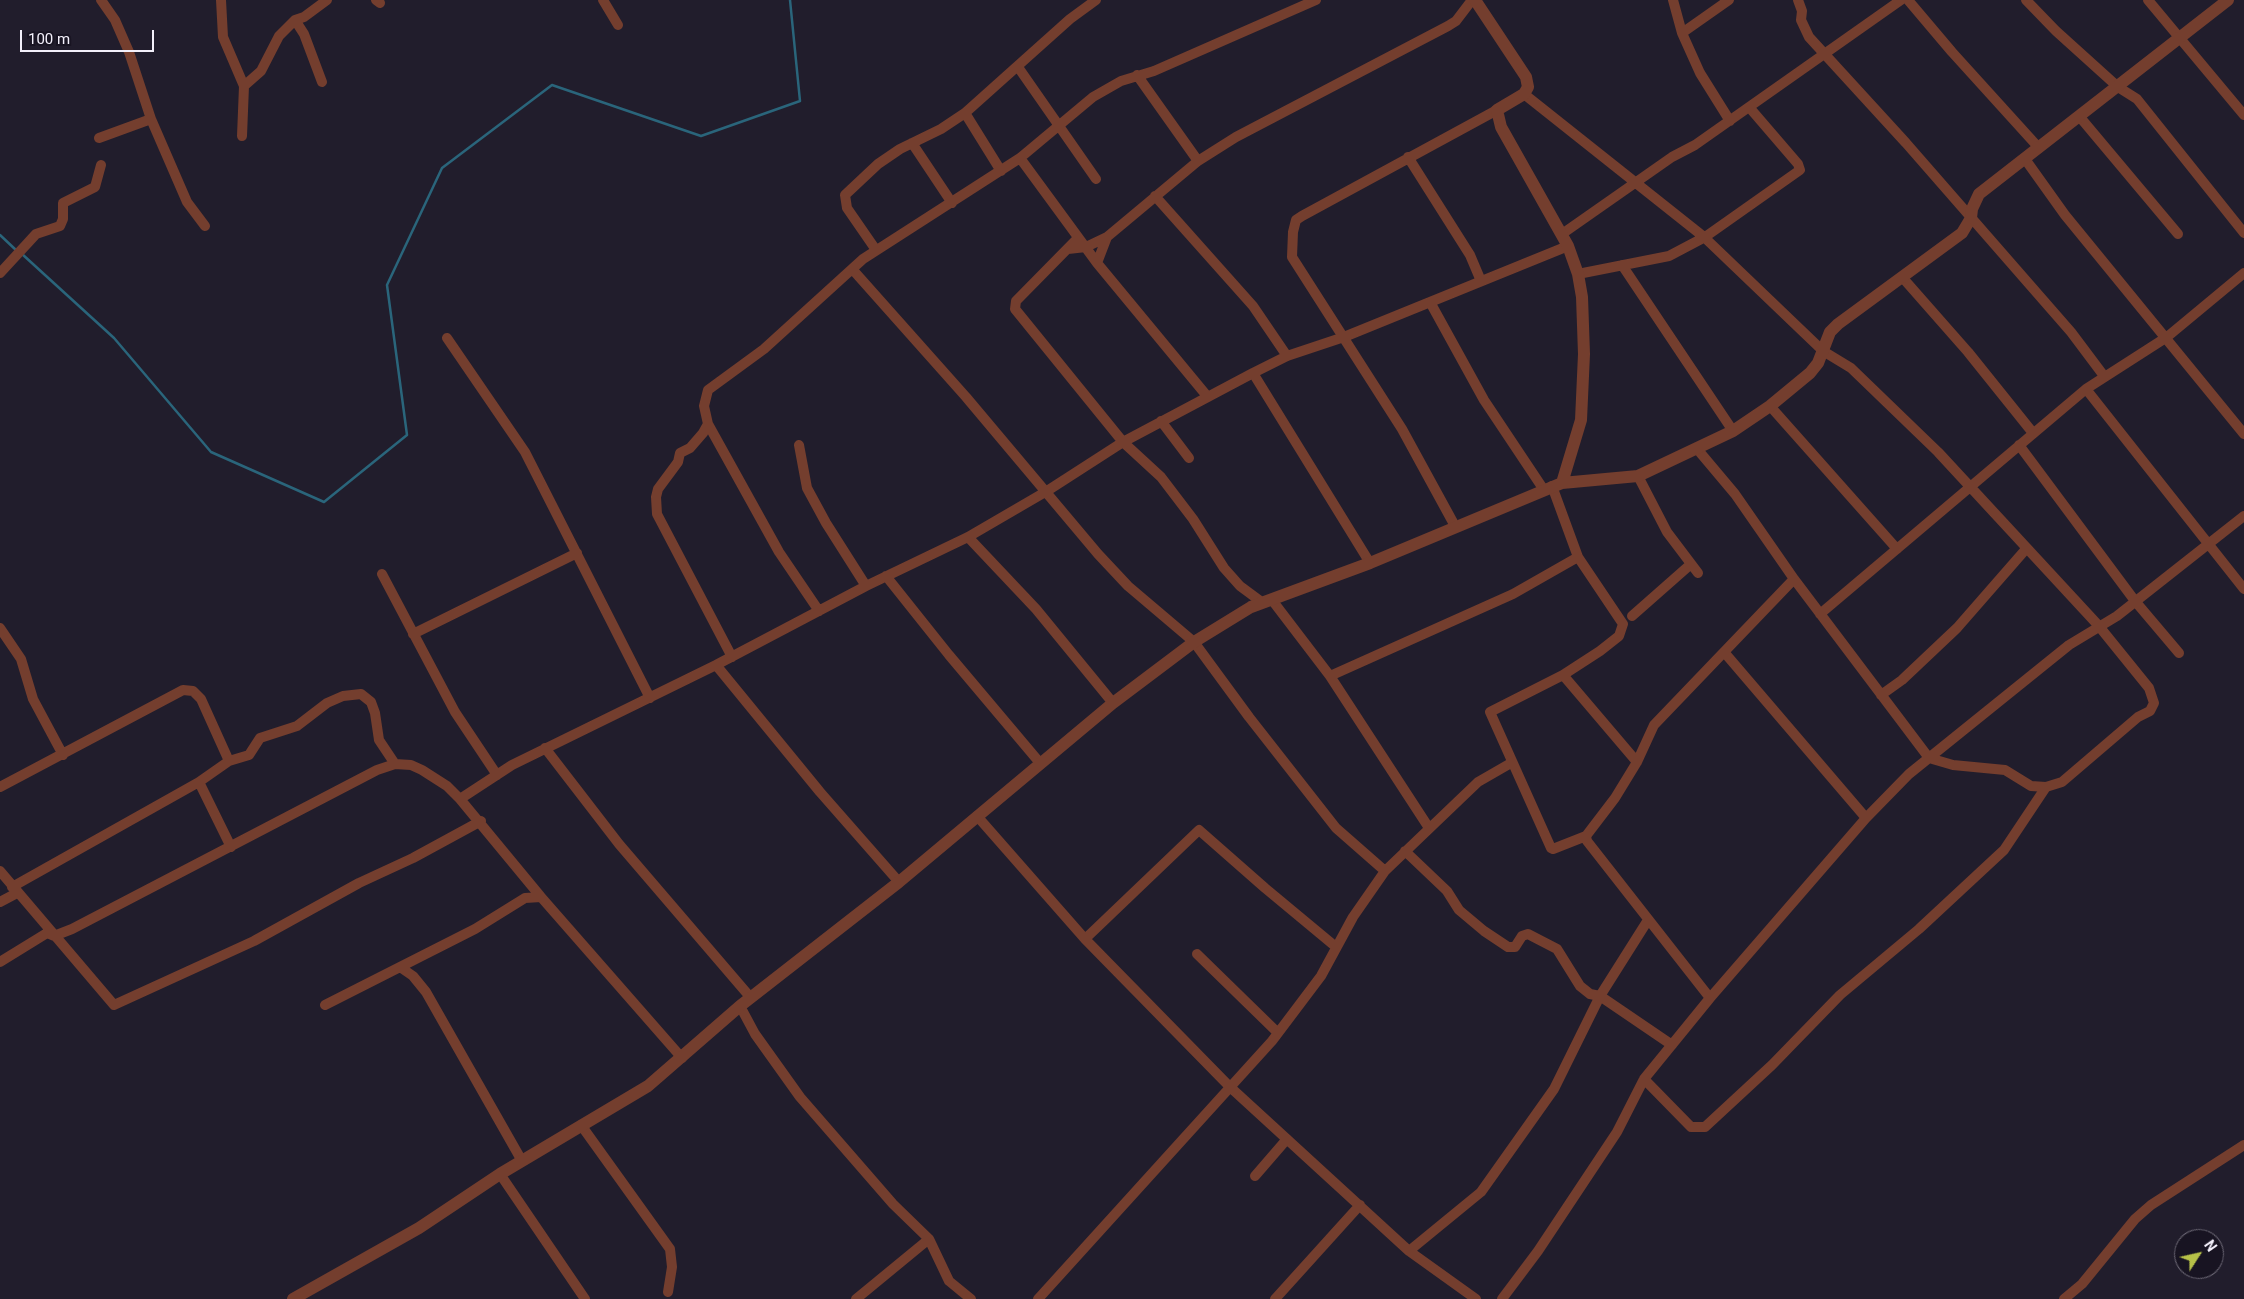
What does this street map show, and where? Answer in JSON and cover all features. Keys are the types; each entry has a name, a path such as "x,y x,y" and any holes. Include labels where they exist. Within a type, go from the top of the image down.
{"street":[{"path":"101,0 115,20 129,52 152,119 187,202 205,226"},
{"path":"221,0 223,37 244,86 242,136"},
{"path":"244,86 261,71 279,36 295,20 304,17 327,0"},
{"path":"603,0 618,25"},
{"path":"876,250 848,208 845,195 878,164 965,113 1070,19 1096,0"},
{"path":"819,611 779,552 708,424 704,406 708,390 764,349 876,250 1020,158 1094,97 1121,81 1154,71 1316,0"},
{"path":"1068,249 1086,247 1107,237 1198,161 1236,137 1456,22 1473,0 1526,77 1528,87 1524,94 1296,220 1293,232 1292,257 1402,429 1455,526"},
{"path":"1673,0 1682,33 1700,73 1730,121"},
{"path":"1682,33 1729,0"},
{"path":"1798,0 1802,11 1801,20 1809,37 2071,332 2104,376"},
{"path":"1562,234 1634,183 1749,108 1901,0"},
{"path":"1908,0 1952,52 2039,148"},
{"path":"2026,0 2118,87 2137,99 2244,233"},
{"path":"2148,0 2244,115"},
{"path":"294,1299 419,1228 500,1174 648,1086 740,1006 899,882 1113,703 1194,642 1251,608 1267,601 1370,563 1553,486 1638,476 1698,450 1733,431 1770,406 1810,373 1818,364 1830,332 1838,324 1962,233 1971,218 1972,209 1979,194 2228,0"},
{"path":"295,20 304,34 322,82"},
{"path":"1018,67 1096,179"},
{"path":"1137,75 1198,161"},
{"path":"1524,94 1704,237 1823,351 1851,368 1938,452 1969,488 2098,625 2149,688 2154,703 2150,711 2138,718 2062,782 2046,787 2031,786 2005,770 1953,765 1929,758 1794,579 1735,494 1698,450"},
{"path":"1578,274 1669,256 1704,237 1800,170 1798,164 1749,108"},
{"path":"1497,110 1501,127 1568,246 1578,274 1582,297 1584,354 1581,420 1553,486"},
{"path":"965,113 1001,171"},
{"path":"2079,116 2178,234"},
{"path":"99,138 152,119"},
{"path":"912,143 952,203"},
{"path":"1408,157 1470,255 1481,280"},
{"path":"1020,158 1097,263 1207,396"},
{"path":"2025,159 2065,215 2167,337 2244,434"},
{"path":"0,273 36,234 60,226 63,219 63,204 95,187 101,165"},
{"path":"1155,196 1253,306 1287,356"},
{"path":"1097,263 1107,237"},
{"path":"1078,238 1016,301 1015,309 1123,442 1161,477 1193,519 1224,568 1240,586 1267,601 1330,676 1429,828"},
{"path":"460,799 512,764 732,657 886,576 968,538 1047,491 1123,442 1207,396 1287,356 1344,336 1568,246"},
{"path":"1622,266 1733,431"},
{"path":"852,270 1047,491 1098,554 1128,586 1194,642 1249,717 1336,828 1385,871"},
{"path":"1820,614 2086,389 2167,337 2244,272"},
{"path":"1902,277 1968,352 2033,434"},
{"path":"1430,302 1484,400 1553,486 1578,557 1623,624 1622,631 1600,651 1563,675 1490,712 1511,763 1551,848 1556,849 1586,836 1615,798 1637,762 1654,725 1794,579"},
{"path":"447,338 525,452 650,698"},
{"path":"1253,373 1370,563"},
{"path":"2086,389 2244,589"},
{"path":"1770,406 1896,549"},
{"path":"1161,421 1189,458"},
{"path":"708,424 704,433 690,448 680,453 678,462 658,489 656,497 657,514 732,657"},
{"path":"799,445 807,488 826,523 866,586"},
{"path":"2019,445 2135,601 2179,653"},
{"path":"1638,476 1667,532 1698,573"},
{"path":"1502,1299 1538,1251 1617,1132 1644,1079 1710,998 1866,818 1909,774 2068,645 2098,625 2117,616 2244,516"},
{"path":"968,538 1036,609 1113,703"},
{"path":"1882,695 1902,680 1957,628 2026,549"},
{"path":"413,634 577,553"},
{"path":"1330,676 1513,594 1578,557"},
{"path":"1632,616 1691,564"},
{"path":"382,574 455,712 497,775"},
{"path":"886,576 948,655 1040,763"},
{"path":"0,628 21,659 33,699 63,755"},
{"path":"1724,652 1866,818"},
{"path":"716,665 820,792 899,882"},
{"path":"1563,675 1637,762"},
{"path":"0,787 183,690 193,691 201,699 229,761"},
{"path":"0,902 15,890 199,782 229,761 249,756 260,738 297,726 327,703 343,696 361,694 371,702 376,713 379,740 383,750 394,764"},
{"path":"545,748 619,844 751,998"},
{"path":"1038,1299 1278,1033 1321,976 1353,917 1385,871 1478,782 1511,763"},
{"path":"0,962 47,933 54,936 231,847 377,770 394,764 411,765 447,786 481,821 532,887 682,1058"},
{"path":"199,782 231,847"},
{"path":"1644,1079 1691,1127 1705,1127 1772,1065 1840,994 1919,929 2004,850 2046,787"},
{"path":"977,816 1085,940 1230,1087 1409,1251 1476,1299"},
{"path":"0,871 114,1005 254,941 359,883 413,858 481,821"},
{"path":"1085,940 1199,830 1336,947"},
{"path":"1586,836 1648,920 1710,998"},
{"path":"1405,852 1447,891 1459,910 1484,931 1508,947 1516,948 1522,936 1528,934 1553,946 1560,953 1580,986 1590,994 1600,996 1672,1045"},
{"path":"325,1005 475,929 525,898 532,887"},
{"path":"525,898 541,897"},
{"path":"1409,1251 1481,1192 1554,1089 1600,996 1648,920"},
{"path":"1197,954 1278,1033"},
{"path":"400,967 413,976 426,992 522,1161"},
{"path":"740,1006 755,1034 800,1097 893,1204 929,1239 949,1281 971,1299"},
{"path":"581,1125 670,1249 672,1267 668,1292"},
{"path":"1255,1176 1287,1139"},
{"path":"2064,1299 2082,1284 2135,1219 2151,1205 2244,1146"},
{"path":"500,1174 585,1299"},
{"path":"1275,1299 1360,1205"},
{"path":"856,1299 929,1239"}],"waterway":[{"path":"22,254 114,338 211,452 324,502 407,435 387,285 442,168 552,85 701,136 800,101 790,0"},
{"path":"0,235 17,251"}]}
